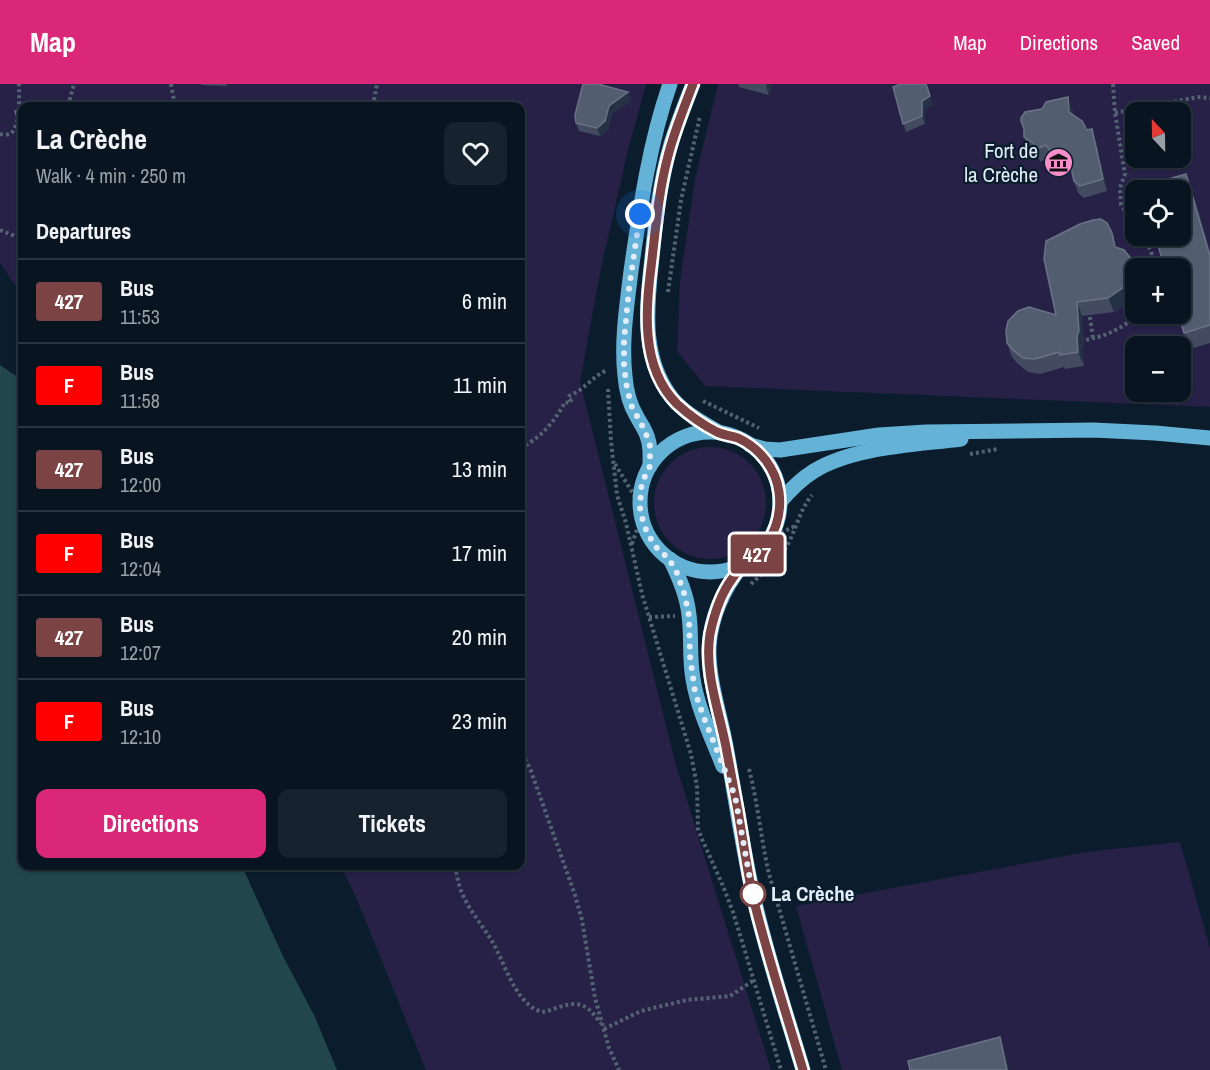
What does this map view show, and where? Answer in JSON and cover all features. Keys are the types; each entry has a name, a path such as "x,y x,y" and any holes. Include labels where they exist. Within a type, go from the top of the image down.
{"main road":[{"path":"650,466 648,436 633,410 627,390 624,340 633,260 645,185 657,128 670,84"},
{"path":"693,84 671,145 661,190 647,302 647,328 657,370 672,398 691,415 720,433"},
{"path":"750,445 780,450 911,432 1049,429 1124,431 1210,438"},
{"path":"780,502 795,485 813,472 856,454 1049,429"},
{"path":"702,433 720,433 738,438 764,458 773,473 779,490 780,502 777,521 768,541 754,557 743,564 723,571 702,572 669,559 653,543 645,528 641,511 641,488 650,466 661,452 680,439 702,433"},
{"path":"669,559 688,606 691,668 695,692 735,796"},
{"path":"743,564 730,580 715,615 709,645 711,673 753,896 803,1070"}],"path":[{"path":"18,102 19,84"},
{"path":"69,102 74,84"},
{"path":"171,84 175,102"},
{"path":"374,102 377,84"},
{"path":"1113,84 1115,113 1125,174 1120,188 1121,205 1125,211"},
{"path":"1115,113 1198,97 1210,98"},
{"path":"0,134 9,135 12,132 18,112"},
{"path":"667,302 681,200 701,113"},
{"path":"0,230 18,237"},
{"path":"1088,309 1094,338"},
{"path":"1074,342 1107,335 1125,324"},
{"path":"525,445 545,430 565,402 570,401 569,396 607,370"},
{"path":"694,396 765,432"},
{"path":"609,400 617,495 642,594 693,766 697,786 698,829 733,912 781,1070"},
{"path":"613,461 641,511 631,546"},
{"path":"744,589 783,552 803,506 811,496"},
{"path":"762,574 768,541 795,526"},
{"path":"525,758 575,895 582,920 594,998 609,1048 619,1070"},
{"path":"746,759 757,803 769,874 826,1070"},
{"path":"456,870 462,892 493,942 512,982 532,1008 542,1012 566,1005 581,1005 587,1008 604,1029"},
{"path":"604,1029 641,1011 687,1000 730,996 754,980"}],"shaded area":[{"path":"0,84 646,84 628,150 601,268 580,382 675,762 771,1070 426,1070 343,870 525,870 525,102 18,102 18,289 0,263"},
{"path":"718,84 1210,84 1210,407 705,386 677,351 680,281 695,180"},
{"path":"0,365 18,377 18,870 244,870 282,954 315,1017 337,1070 0,1070"},
{"path":"710,447 731,451 750,463 762,482 766,503 762,524 750,543 731,555 710,559 689,555 670,543 658,524 654,503 658,482 670,463 689,451"},
{"path":"1180,842 1210,948 1210,1070 842,1070 796,906 1086,852"}],"building":[{"path":"583,84 598,84 628,92 609,106 605,121 597,128 576,123 575,115"},
{"path":"901,84 926,84 930,96 922,101 922,116 903,124 893,87"},
{"path":"1068,97 1069,112 1082,121 1087,130 1092,129 1103,179 1080,186 1074,181 1069,158 1054,156 1046,145 1036,149 1033,143 1024,137 1021,121 1025,112 1042,109 1046,102"},
{"path":"1186,174 1188,180 1165,180"},
{"path":"1191,191 1210,256 1210,325 1184,333 1181,324 1191,324 1191,258 1162,258 1158,246 1191,246"},
{"path":"1101,219 1107,223 1115,247 1124,250 1131,258 1125,258 1124,287 1108,298 1077,302 1078,352 1060,355 1059,352 1035,359 1023,358 1007,343 1008,321 1018,311 1029,307 1056,315 1044,259 1046,241 1093,220"},
{"path":"1000,1037 1007,1070 910,1070 908,1061"}],"bus line":[{"name":"427","path":"693,84 671,145 664,174 647,302 647,328 657,370 672,398 691,415 720,433 738,438 755,449 770,467 779,490 779,515 773,532 763,548 743,564 730,580 721,598 711,633 709,657 753,896 803,1070"}],"place":[{"name":"Fort de la Crèche","path":"1059,163"},
{"name":"La Crèche","path":"753,894"}],"route":[{"path":"640,214 624,340 626,383 631,405 648,436 650,446 650,466 641,488 640,511 647,533 657,548 669,559 677,573 688,606 690,656 695,692 735,796 753,896 753,894"}]}
